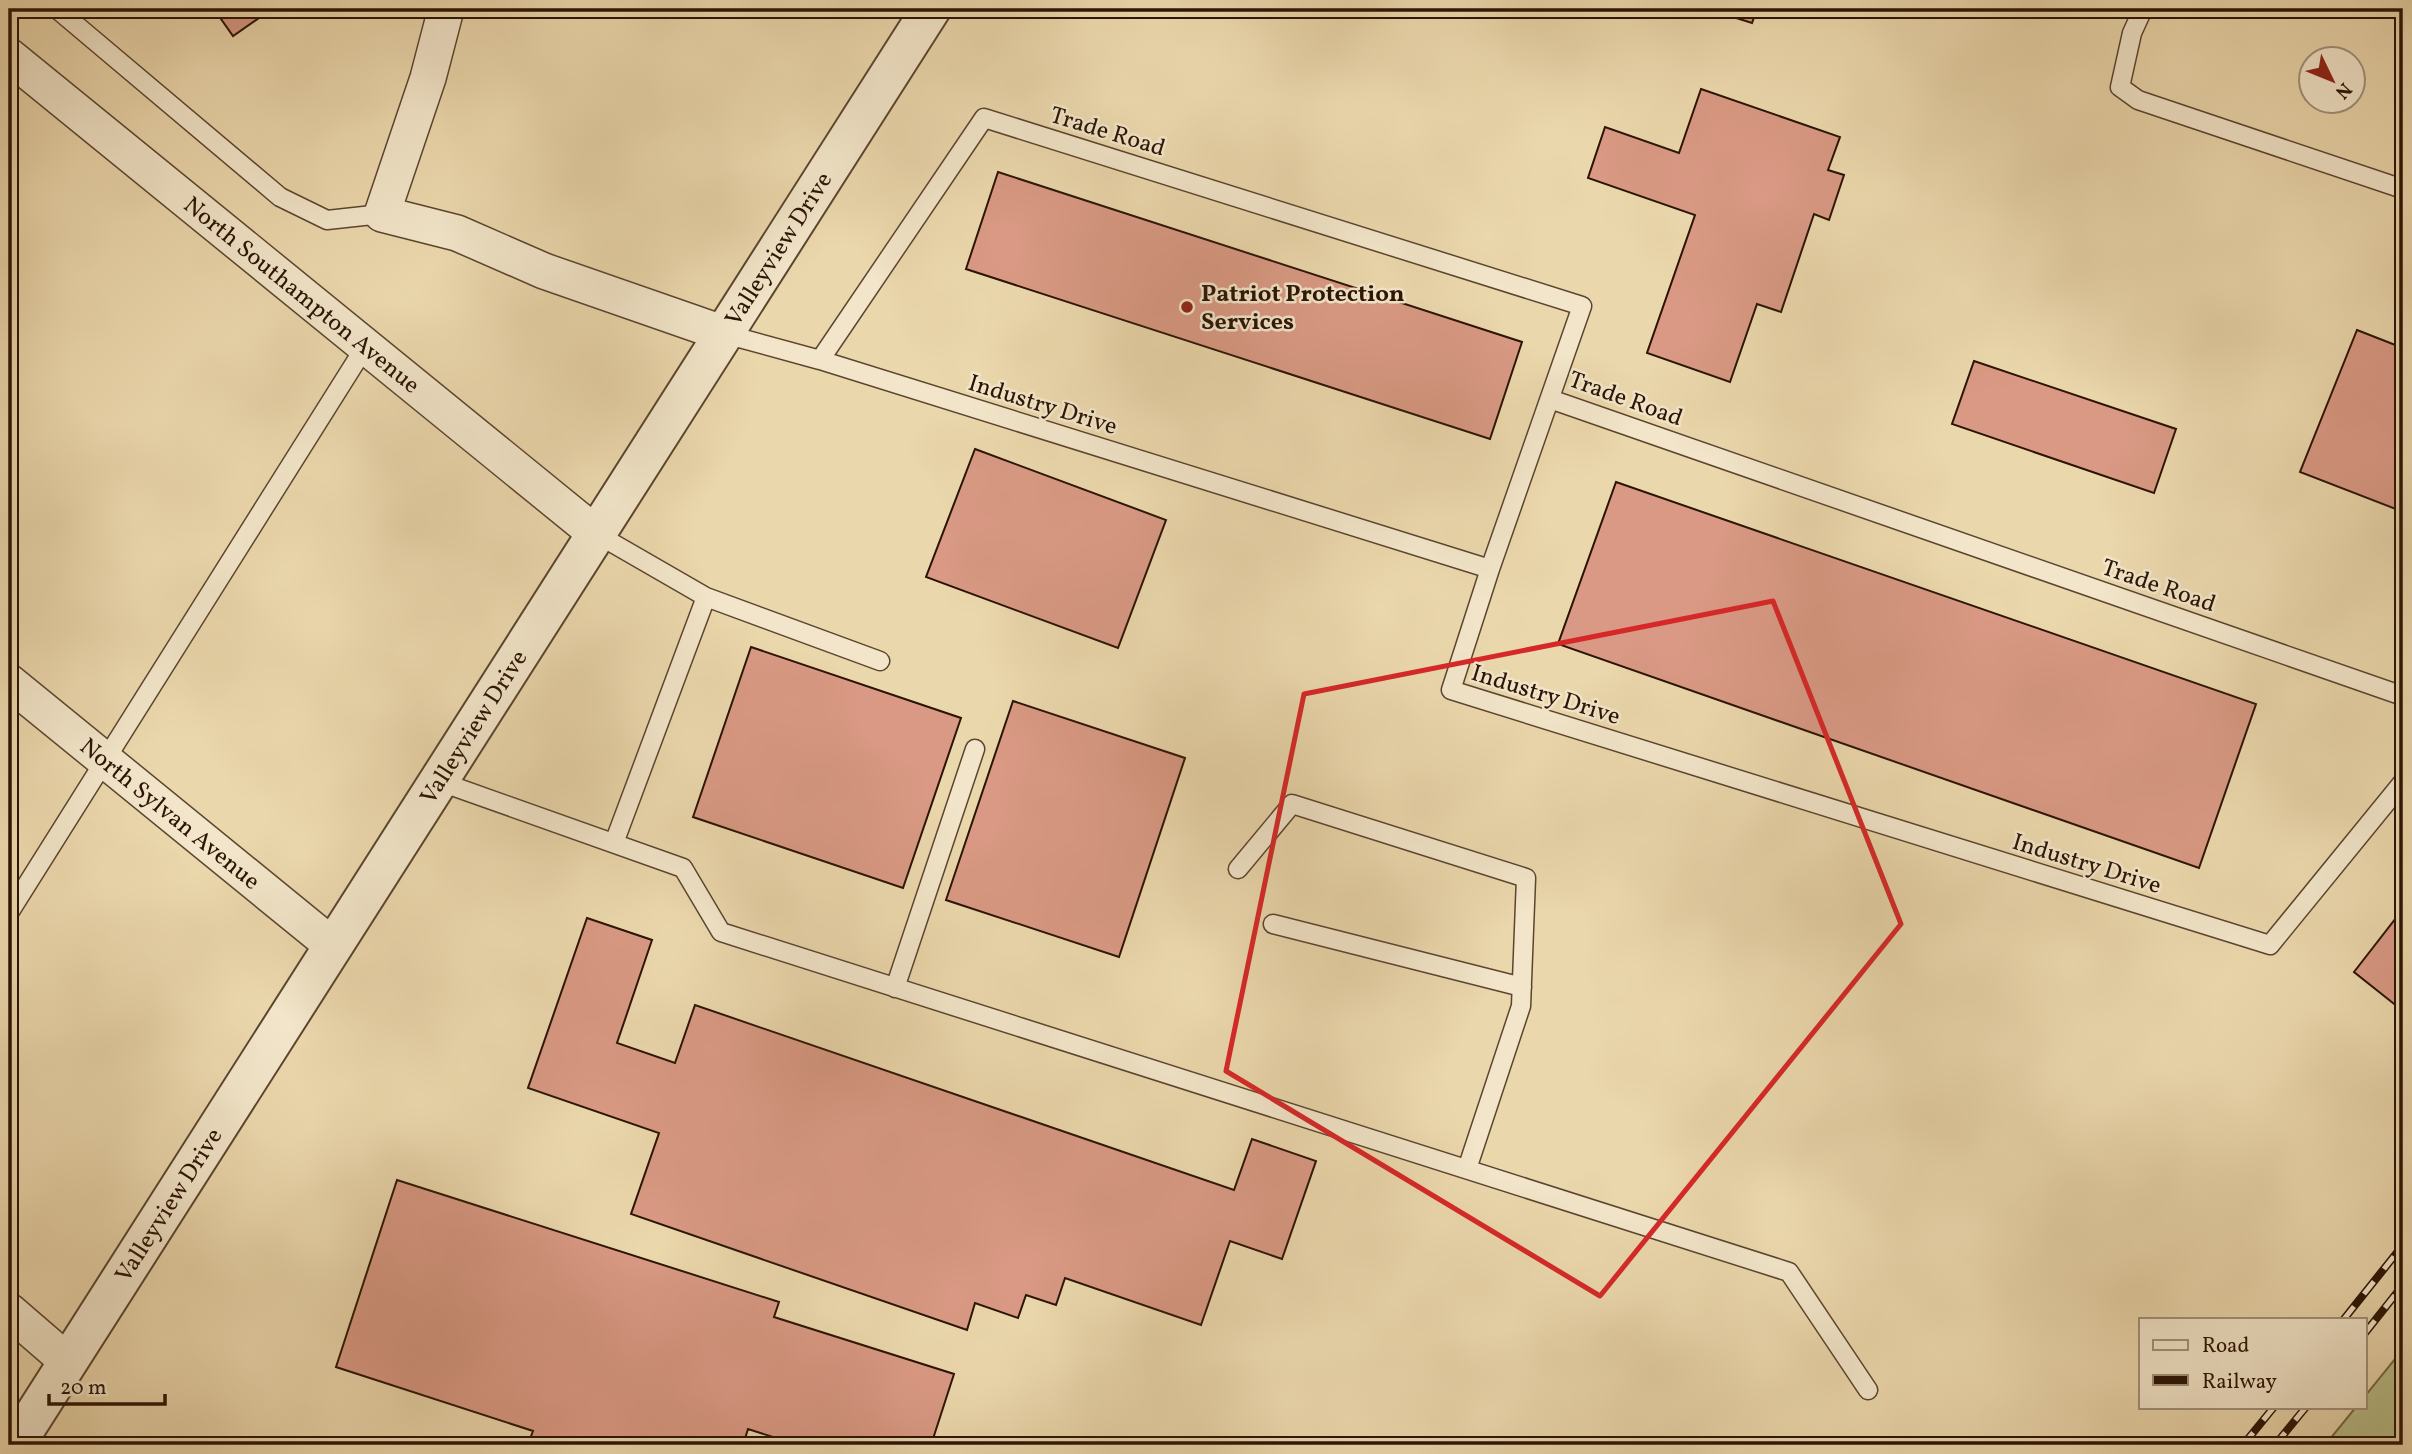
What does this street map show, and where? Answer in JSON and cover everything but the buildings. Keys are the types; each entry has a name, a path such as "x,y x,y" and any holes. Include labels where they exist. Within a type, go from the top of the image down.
{"street":[{"path":"446,9 428,78 382,214 457,233 544,271 725,334"},
{"name":"Valleyview Drive","path":"15,1445 931,9"},
{"name":"North Southampton Avenue","path":"9,56 595,533"},
{"name":"North Sylvan Avenue","path":"9,682 333,946"},
{"path":"9,1311 67,1361"}],"lane":[{"path":"57,9 280,197 327,220 382,214"},
{"path":"2144,9 2132,33 2120,87 2138,100 2403,189"},
{"name":"Trade Road","path":"820,360 984,118 1582,306 1550,399 2403,696"},
{"name":"Industry Drive","path":"725,334 820,360 1490,569 1451,690 2270,945 2403,782"},
{"path":"9,913 103,759 365,347"},
{"path":"1490,569 1550,399"},
{"path":"595,533 706,597 880,661"},
{"path":"614,843 706,597"},
{"path":"895,988 975,749"},
{"path":"438,780 682,868 721,932 1790,1272 1868,1390"},
{"path":"1238,869 1292,804 1526,877 1521,1006 1467,1169"},
{"path":"1273,924 1522,987"}],"highlighted area":[{"path":"1773,601 1901,924 1600,1296 1226,1071 1304,694"}],"green space":[{"path":"2403,1349 2403,1445 2325,1445 2355,1408 2366,1408 2366,1395"}],"railway":[{"path":"2345,1318 2403,1245"},
{"path":"2366,1332 2403,1285"},
{"path":"2243,1445 2273,1408"},
{"path":"2275,1445 2305,1408"}],"place":[{"name":"Patriot Protection Services","path":"1187,307"}]}
